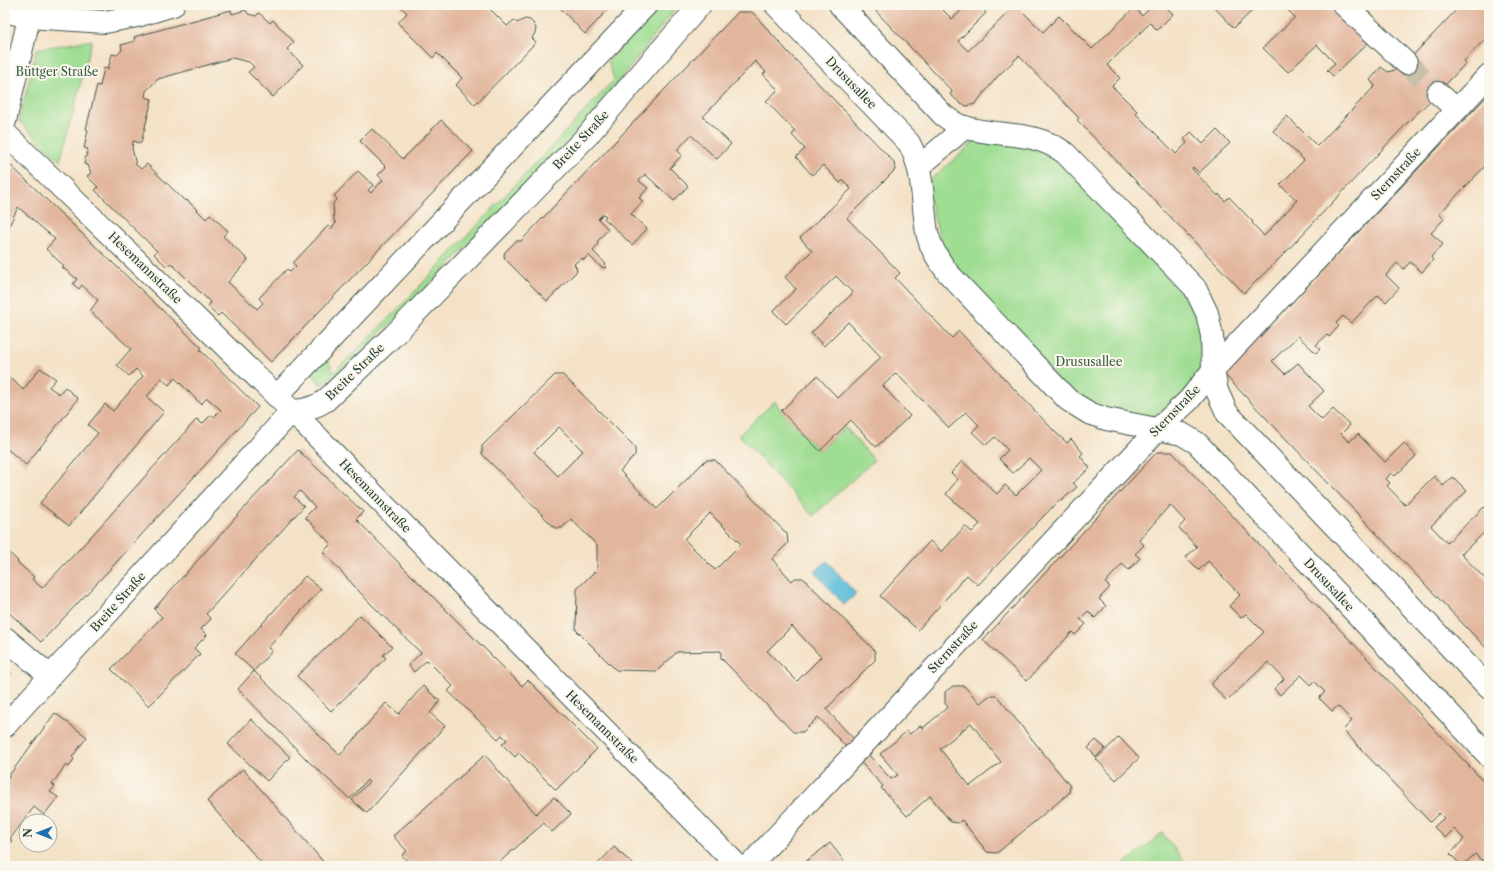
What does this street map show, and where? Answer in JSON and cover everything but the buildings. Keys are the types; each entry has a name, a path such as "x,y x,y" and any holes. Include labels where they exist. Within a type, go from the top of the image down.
{"street":[{"path":"5,11 30,11 105,22 137,16 173,5"},
{"name":"Breite Straße","path":"5,726 50,676 284,403 646,5"},
{"name":"Breite Straße","path":"284,403 302,410 314,408 325,401 394,335 586,137 700,5"},
{"name":"Drususallee","path":"776,5 909,143 915,154 919,167 929,241 934,252 948,273 1068,400 1089,413 1106,419 1182,434 1197,443 1489,756"},
{"path":"840,5 943,115 953,122 965,127 1029,136 1048,143 1065,153 1195,288 1207,313 1212,336 1213,370 1217,391 1228,413 1489,688"},
{"path":"1344,5 1406,63"},
{"path":"5,121 30,11"},
{"name":"Sternstraße","path":"749,866 1158,429 1189,400 1213,370 1489,75"},
{"path":"1438,93 1456,109"},
{"path":"919,167 965,127"},
{"name":"Hesemannstraße","path":"5,133 284,403 738,866"},
{"path":"5,638 50,676"}],"green space":[{"path":"661,5 678,5 590,119 407,308 334,376 321,385 310,372 327,355 333,373 402,305 614,80 608,61"},
{"name":"Büttger Straße","path":"92,40 60,161 19,121 37,49"},
{"path":"984,133 1048,145 1193,289 1208,367 1155,423 1090,412 949,270 925,185"},
{"path":"775,401 781,411 820,451 845,427 874,460 813,516 739,435"},
{"path":"1162,833 1188,866 1122,866"}],"water":[{"path":"827,561 856,594 844,605 815,572"}],"tunnel":[{"path":"1406,63 1438,93"}]}
